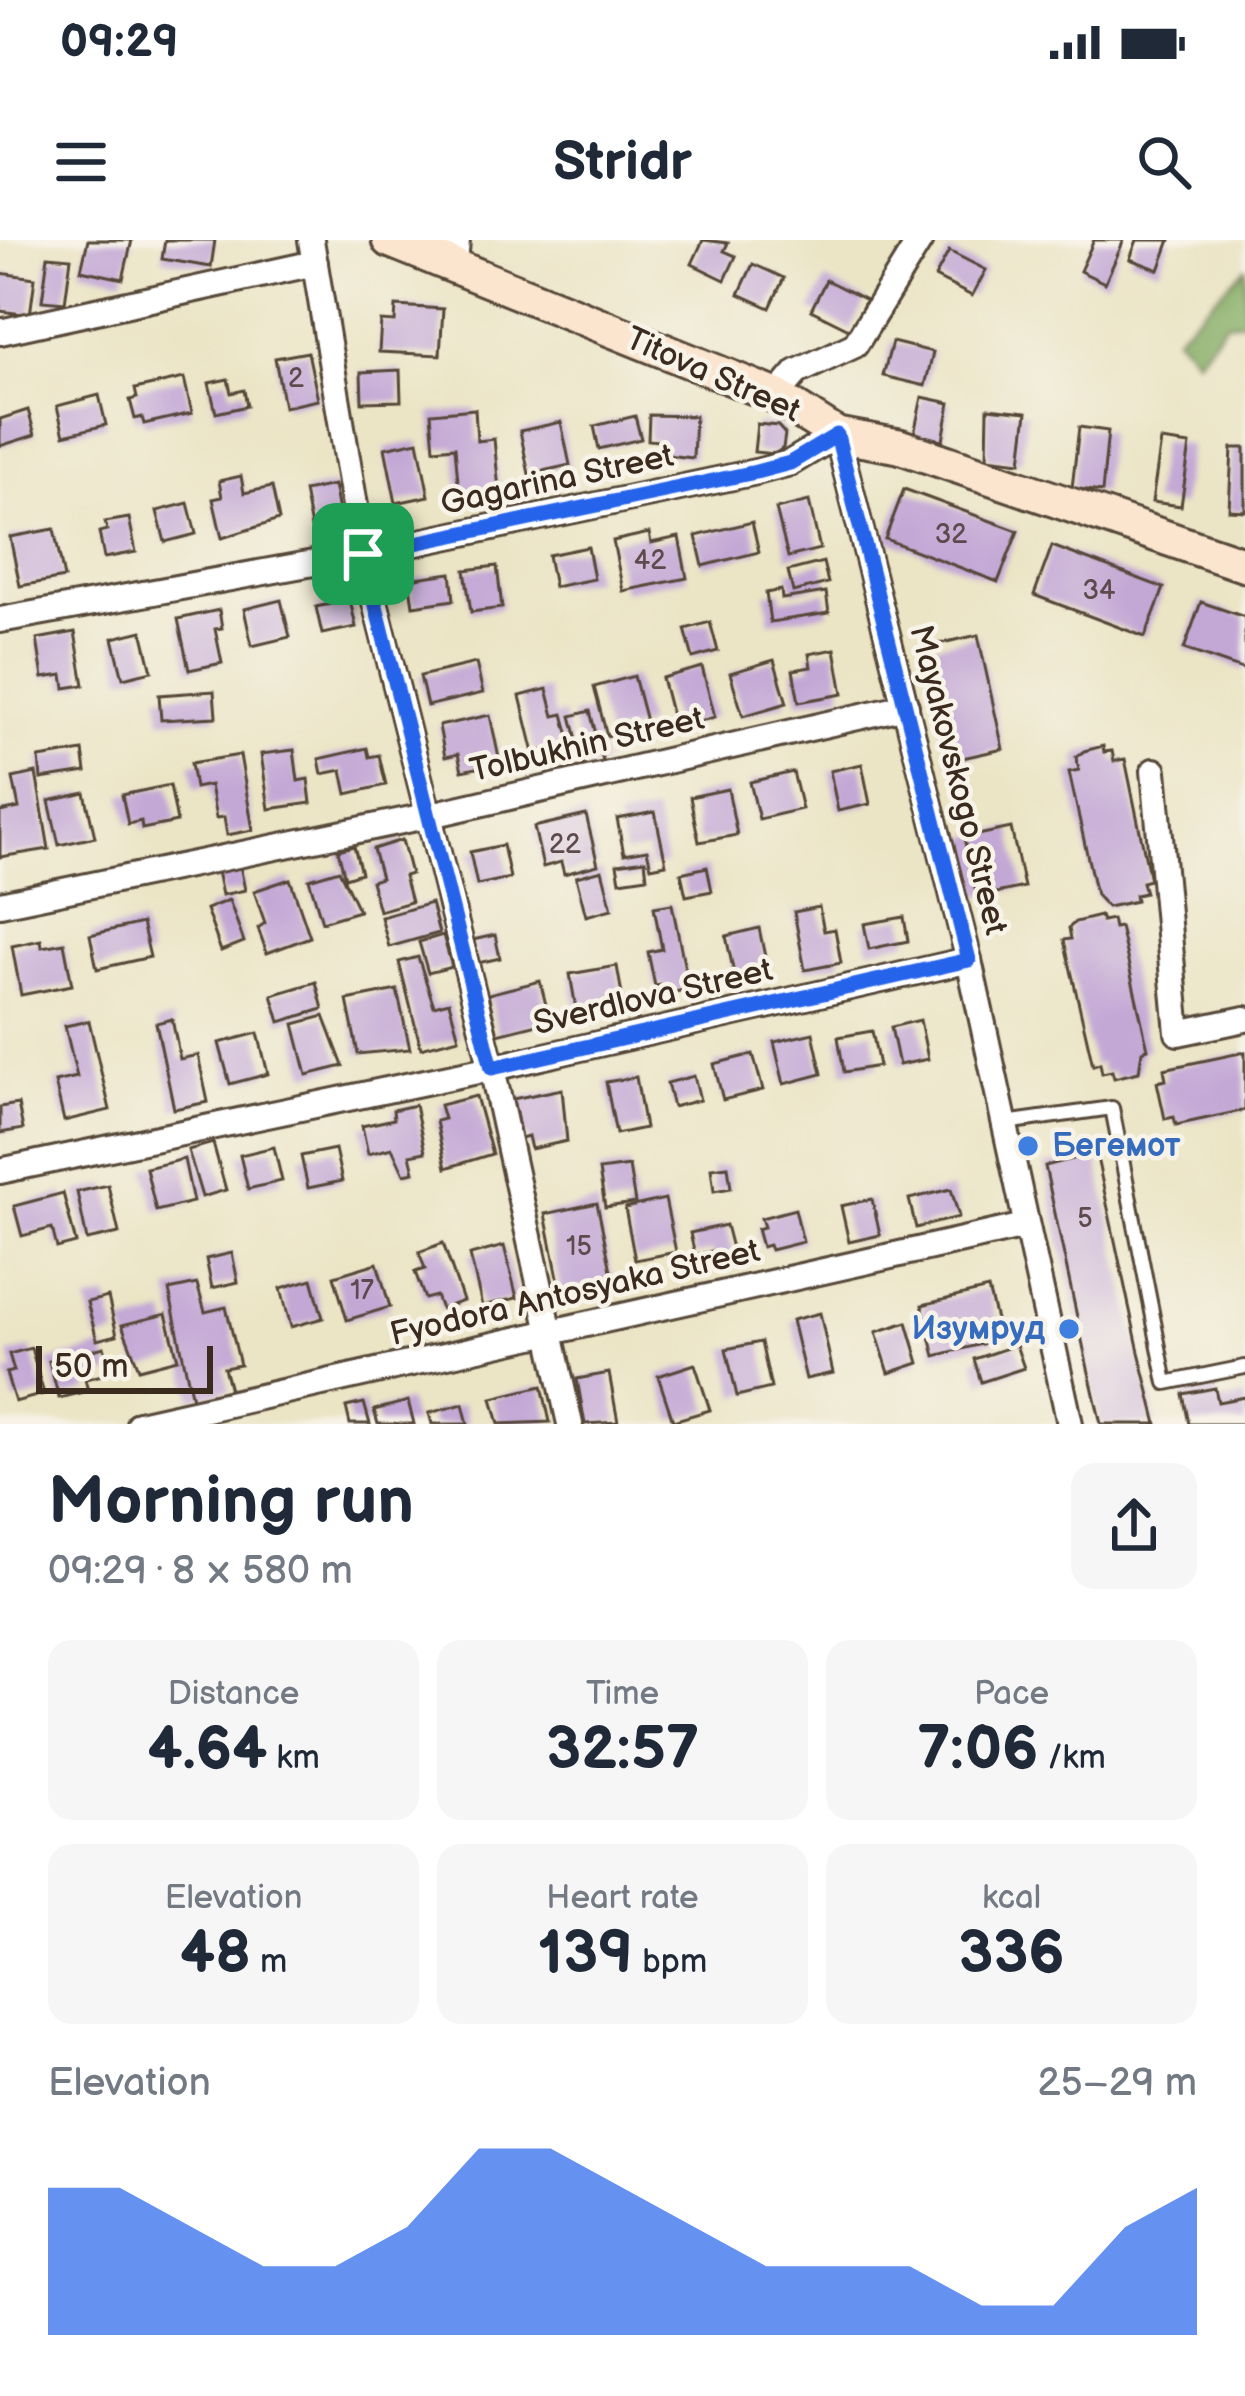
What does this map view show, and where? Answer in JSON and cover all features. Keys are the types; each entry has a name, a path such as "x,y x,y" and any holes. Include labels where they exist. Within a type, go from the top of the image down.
{"street":[{"name":"Titova Street","path":"389,240 456,252 776,396 837,435 899,446 1245,565"},
{"path":"776,396 797,372 855,346 920,240"},
{"path":"0,332 313,252 363,554 492,1068 570,1424"},
{"name":"Gagarina Street","path":"0,620 363,554 756,472 790,463 837,435"},
{"name":"Mayakovskogo Street","path":"837,435 969,960 1070,1424"},
{"name":"Tolbukhin Street","path":"0,904 431,815 906,706"},
{"path":"1154,771 1178,1033 1245,1019"},
{"name":"Sverdlova Street","path":"0,1171 492,1068 969,960"},
{"name":"Fyodora Antosyaka Street","path":"139,1424 1025,1226"}],"lane":[{"path":"1004,1124 1112,1108 1166,1383 1245,1367"}],"green space":[{"path":"1245,268 1245,321 1226,323 1197,360 1176,336"}],"building":[{"path":"88,240 132,240 123,279 81,270"},
{"path":"165,240 215,240 211,267 162,259"},
{"path":"703,240 728,243 724,251 736,256 725,280 692,264"},
{"path":"1094,240 1124,240 1105,283 1080,271"},
{"path":"1137,240 1170,240 1159,270 1130,259"},
{"path":"949,251 986,270 972,296 935,277"},
{"path":"48,256 71,258 65,303 42,301"},
{"path":"753,264 784,278 770,308 739,294"},
{"path":"0,273 35,278 30,315 0,311"},
{"path":"826,280 866,300 851,330 811,310"},
{"path":"396,306 443,309 440,355 379,352 381,321 395,322"},
{"path":"892,342 933,352 925,386 883,376"},
{"path":"308,352 318,400 284,407 275,358"},
{"path":"400,370 401,401 362,402 361,372"},
{"path":"184,378 192,413 144,424 142,417 135,419 130,400 137,398 135,389"},
{"path":"228,379 231,393 244,390 247,406 216,413 209,383"},
{"path":"99,395 106,425 64,435 57,406"},
{"path":"922,397 950,403 943,440 914,434"},
{"path":"988,408 1027,412 1021,462 987,458"},
{"path":"475,409 477,441 494,439 499,490 459,493 455,447 434,449 431,413"},
{"path":"28,410 35,435 0,446 0,419"},
{"path":"649,415 695,416 693,458 658,454 659,441 648,440"},
{"path":"635,416 641,439 599,449 594,426"},
{"path":"561,422 570,465 529,474 520,431"},
{"path":"757,424 778,426 785,434 783,448 775,454 754,452"},
{"path":"1079,427 1108,431 1102,492 1072,488"},
{"path":"418,441 429,496 396,503 385,448"},
{"path":"1161,441 1190,445 1181,506 1152,502"},
{"path":"1232,448 1245,448 1245,511 1229,510"},
{"path":"241,476 244,493 272,487 279,520 222,538 213,499 222,497 219,481"},
{"path":"334,485 342,527 312,533 304,491"},
{"path":"904,489 1018,531 998,582 885,539"},
{"path":"809,501 820,549 788,557 776,509"},
{"path":"188,503 196,534 165,542 157,511"},
{"path":"129,518 136,552 104,558 99,532 107,530 105,522"},
{"path":"752,522 759,552 703,566 696,536"},
{"path":"54,529 64,578 20,586 10,537"},
{"path":"649,533 651,543 679,537 687,578 623,591 613,541"},
{"path":"1052,546 1164,588 1145,637 1034,595"},
{"path":"588,547 594,579 554,587 548,555"},
{"path":"823,562 828,583 793,592 788,571"},
{"path":"497,566 502,608 471,612 465,570"},
{"path":"451,573 454,600 413,606 409,579"},
{"path":"781,590 782,599 826,592 829,613 770,622 766,593"},
{"path":"281,600 290,637 252,646 244,609"},
{"path":"350,600 356,627 322,634 316,607"},
{"path":"1201,602 1245,617 1245,670 1184,649"},
{"path":"219,610 222,628 215,629 222,663 189,670 178,619"},
{"path":"710,622 718,651 693,658 685,629"},
{"path":"142,631 152,671 123,678 113,638"},
{"path":"75,632 84,685 65,688 63,675 43,678 37,639"},
{"path":"978,635 1003,749 949,761 924,647"},
{"path":"835,649 843,694 799,702 793,670 811,667 809,654"},
{"path":"774,660 787,703 743,716 730,673"},
{"path":"476,663 483,693 427,706 420,676"},
{"path":"702,667 715,717 675,728 662,678"},
{"path":"634,676 647,725 607,736 594,687"},
{"path":"547,689 554,716 563,714 571,743 534,753 520,696"},
{"path":"214,691 216,717 161,720 159,695"},
{"path":"590,711 604,765 585,770 571,716"},
{"path":"490,715 500,763 462,771 458,754 445,757 439,726"},
{"path":"1103,746 1104,752 1112,751 1114,761 1125,759 1150,880 1142,882 1145,893 1135,895 1136,901 1107,907 1096,895 1069,772 1079,770 1076,757"},
{"path":"367,748 369,757 379,755 386,785 347,794 342,770 322,774 319,759"},
{"path":"294,750 298,781 308,779 311,803 269,809 261,754"},
{"path":"83,751 86,772 41,779 39,758"},
{"path":"240,755 253,830 227,835 224,817 216,818 210,785 195,788 191,763"},
{"path":"862,764 870,804 838,811 830,771"},
{"path":"793,772 802,809 759,819 750,782"},
{"path":"36,773 49,849 0,857 0,812 19,808 13,778"},
{"path":"170,785 177,822 142,829 141,821 128,824 122,795"},
{"path":"728,789 737,835 699,842 690,797"},
{"path":"85,793 95,837 59,845 49,801"},
{"path":"655,812 666,864 651,867 647,850 624,854 617,819"},
{"path":"586,815 598,865 564,874 561,862 543,867 534,827"},
{"path":"1011,828 1024,887 977,897 964,838"},
{"path":"402,840 411,874 404,876 411,902 379,911 371,881 381,878 373,849"},
{"path":"503,845 510,878 477,885 470,852"},
{"path":"354,846 361,873 345,878 338,850"},
{"path":"645,860 647,877 620,881 617,864"},
{"path":"240,866 245,890 222,895 217,871"},
{"path":"707,867 712,891 686,896 681,873"},
{"path":"339,870 359,911 322,922 309,879"},
{"path":"602,870 612,909 586,916 576,877"},
{"path":"290,879 310,937 267,953 258,928 265,923 254,891"},
{"path":"229,900 244,942 221,951 206,909"},
{"path":"431,903 439,933 389,947 381,917"},
{"path":"672,904 689,989 665,994 663,985 655,986 648,952 662,949 654,907"},
{"path":"819,907 824,931 835,929 841,963 805,970 794,912"},
{"path":"1100,916 1102,921 1112,919 1114,928 1120,927 1148,1049 1142,1051 1139,1072 1114,1078 1112,1071 1102,1073 1100,1063 1093,1065 1064,940 1071,939 1069,928 1075,922"},
{"path":"904,917 908,941 869,949 864,924"},
{"path":"142,923 150,957 97,969 90,935"},
{"path":"759,928 769,976 736,983 726,936"},
{"path":"443,935 452,967 428,973 419,942"},
{"path":"495,935 500,958 478,963 473,940"},
{"path":"41,940 42,947 64,943 72,985 21,995 12,946"},
{"path":"418,957 434,1006 449,1002 459,1038 421,1048 399,962"},
{"path":"617,966 624,1006 577,1014 570,974"},
{"path":"540,981 550,1021 498,1034 488,994"},
{"path":"316,982 323,1009 280,1022 272,995"},
{"path":"397,990 410,1049 358,1054 347,1000"},
{"path":"324,1016 343,1066 307,1075 294,1024"},
{"path":"172,1019 180,1059 198,1055 208,1102 174,1109 156,1023"},
{"path":"920,1020 928,1059 899,1065 891,1027"},
{"path":"89,1021 110,1110 64,1121 55,1082 77,1077 65,1026"},
{"path":"872,1031 879,1066 844,1072 838,1037"},
{"path":"258,1033 268,1074 230,1084 219,1043"},
{"path":"813,1033 822,1074 784,1084 774,1042"},
{"path":"1245,1052 1245,1110 1176,1125 1174,1117 1165,1119 1157,1082 1166,1080 1164,1069"},
{"path":"753,1054 763,1090 723,1100 714,1064"},
{"path":"694,1076 700,1100 673,1107 667,1083"},
{"path":"636,1077 645,1128 616,1134 606,1082"},
{"path":"562,1089 567,1141 531,1149 528,1136 521,1138 513,1099"},
{"path":"476,1096 492,1154 446,1168 436,1121 444,1119 440,1105"},
{"path":"18,1104 23,1129 0,1133 0,1107"},
{"path":"415,1105 425,1152 410,1155 414,1172 404,1174 392,1148 368,1154 362,1126 394,1119 393,1110"},
{"path":"213,1143 226,1190 202,1197 188,1150"},
{"path":"274,1147 282,1181 248,1189 240,1155"},
{"path":"335,1149 342,1181 308,1188 301,1156"},
{"path":"1096,1153 1157,1424 1101,1424 1087,1364 1045,1166"},
{"path":"184,1159 193,1202 156,1211 146,1168"},
{"path":"629,1166 635,1203 605,1207 599,1170"},
{"path":"728,1166 731,1188 714,1191 711,1168"},
{"path":"108,1185 119,1233 87,1240 77,1192"},
{"path":"951,1189 959,1217 916,1228 909,1199"},
{"path":"63,1193 76,1243 57,1248 52,1228 22,1236 14,1206"},
{"path":"665,1199 676,1252 635,1260 625,1208"},
{"path":"872,1199 880,1235 849,1242 841,1206"},
{"path":"597,1203 613,1280 561,1292 545,1214"},
{"path":"795,1209 803,1242 771,1250 769,1245 762,1247 757,1229 764,1227 761,1218"},
{"path":"726,1225 735,1260 715,1265 712,1251 695,1255 690,1233"},
{"path":"443,1243 463,1301 441,1309 436,1296 425,1299 415,1272 425,1269 419,1252"},
{"path":"504,1246 517,1298 482,1306 470,1255"},
{"path":"232,1253 238,1282 212,1288 206,1259"},
{"path":"377,1263 390,1307 347,1320 334,1276"},
{"path":"312,1279 323,1318 291,1327 281,1288"},
{"path":"197,1284 205,1312 226,1307 240,1365 224,1368 230,1390 192,1399 169,1290"},
{"path":"988,1289 1001,1339 935,1356 922,1305"},
{"path":"108,1297 117,1335 97,1340 87,1302"},
{"path":"820,1313 833,1373 806,1379 792,1320"},
{"path":"166,1314 178,1359 139,1369 122,1325"},
{"path":"907,1322 919,1363 889,1373 876,1332"},
{"path":"761,1342 771,1388 737,1396 726,1349"},
{"path":"1016,1345 1024,1368 981,1382 974,1359"},
{"path":"104,1347 111,1373 85,1379 88,1391 59,1398 49,1361"},
{"path":"31,1348 44,1394 15,1402 6,1373 14,1371 9,1354"},
{"path":"695,1364 710,1410 673,1421 658,1376"},
{"path":"609,1373 618,1422 585,1424 577,1379"},
{"path":"542,1386 550,1422 499,1424 492,1398"},
{"path":"1215,1388 1218,1402 1245,1397 1245,1424 1189,1424 1183,1394"},
{"path":"408,1401 414,1424 378,1424 374,1410"},
{"path":"364,1403 370,1424 350,1424 346,1407"},
{"path":"463,1404 468,1424 432,1424 429,1413"}],"place":[{"name":"Бегемот","path":"1028,1146"},
{"name":"Изумруд","path":"1069,1329"}],"route":[{"path":"837,435 969,960 492,1068 363,554 756,472 790,463 837,435"}]}
